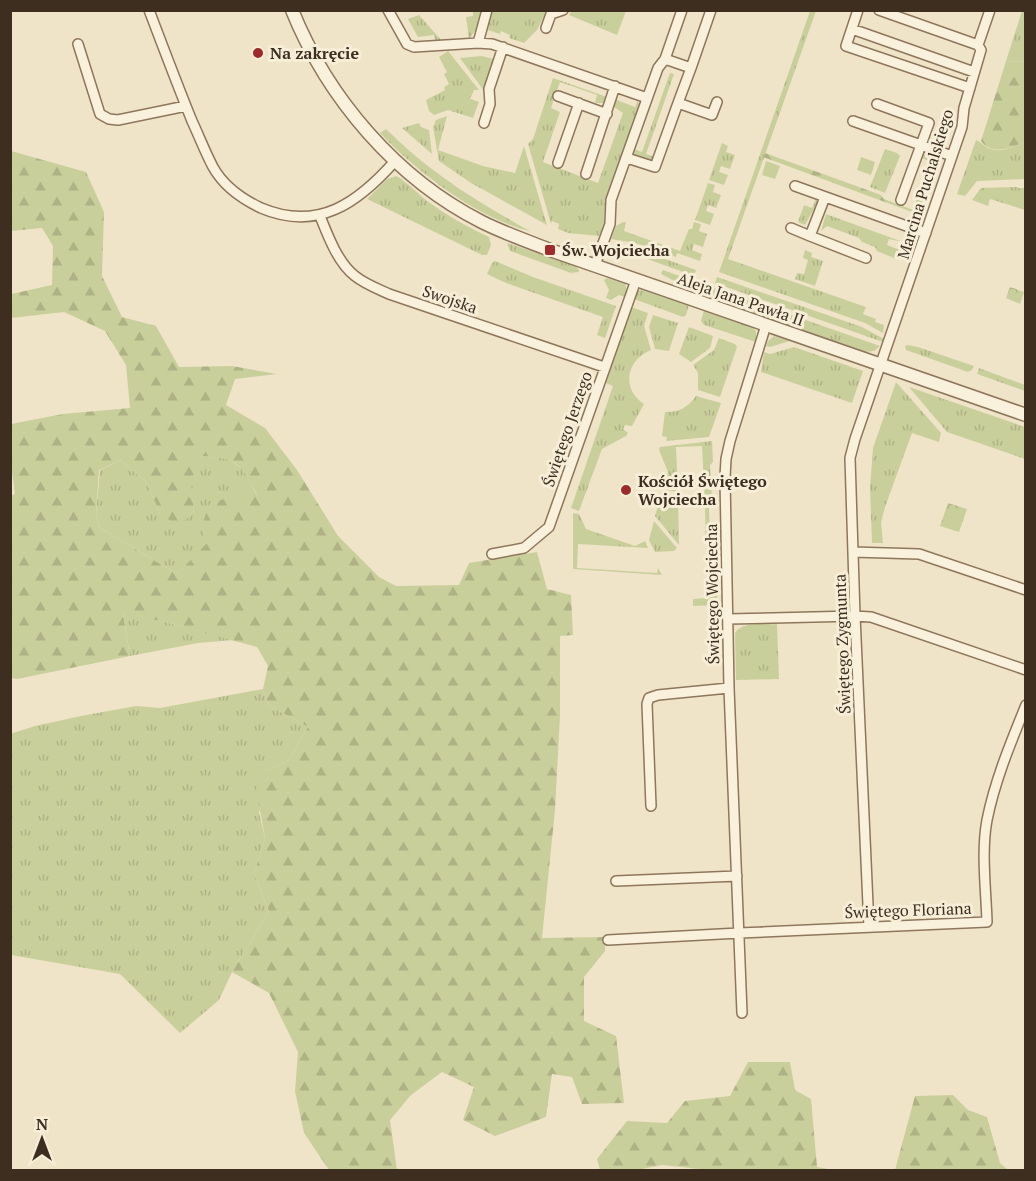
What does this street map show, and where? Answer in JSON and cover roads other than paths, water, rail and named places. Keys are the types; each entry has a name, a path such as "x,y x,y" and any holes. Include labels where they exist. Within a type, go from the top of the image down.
{"street":[{"path":"149,10 186,106 213,167 229,188 242,198 272,213 288,216 320,216 360,196 395,161"},
{"name":"Aleja Jana Pawła II","path":"292,10 305,39 328,79 359,121 395,161 428,188 481,221 501,231 636,280 1026,416"},
{"path":"388,10 407,44 414,47 478,43 502,47 647,98"},
{"path":"478,43 487,10"},
{"path":"546,28 551,14 563,10"},
{"path":"595,265 610,224 611,200 658,68 665,59 682,10"},
{"path":"627,158 655,167 711,10"},
{"path":"858,10 846,46 970,88"},
{"path":"879,10 978,45"},
{"name":"Marcina Puchalskiego","path":"881,365 962,127 964,108 981,50 978,45 990,10"},
{"path":"852,29 974,72"},
{"path":"78,44 100,114 109,119 118,120 186,106"},
{"path":"484,123 490,104 489,89 502,47"},
{"path":"665,59 691,68"},
{"path":"586,174 615,86"},
{"path":"558,96 607,114"},
{"path":"678,103 712,115 717,102"},
{"path":"558,163 579,103"},
{"path":"877,104 929,123 901,200"},
{"path":"853,121 952,156"},
{"path":"795,186 926,233"},
{"path":"810,236 825,197"},
{"name":"Swojska","path":"320,216 342,260 354,275 368,284 408,301 604,367"},
{"path":"791,228 866,258"},
{"name":"Świętego Jerzego","path":"492,554 524,548 549,527 636,280"},
{"name":"Świętego Wojciecha","path":"742,1013 729,688 726,459 766,325"},
{"name":"Świętego Zygmunta","path":"869,927 850,458 881,365"},
{"path":"853,552 920,554 1026,590"},
{"path":"728,619 855,616 888,622 1026,670"},
{"name":"Świętego Wojciecha","path":"651,806 647,704 649,698 658,695 729,688"},
{"name":"Świętego Floriana","path":"608,940 987,922 985,849 987,821 997,781 1026,705"},
{"path":"616,881 736,876"}],"place":[{"name":"Na zakręcie","path":"258,53"},
{"name":"Św. Wojciecha","path":"550,250"},
{"name":"Kościół Świętego Wojciecha","path":"626,490"}]}
